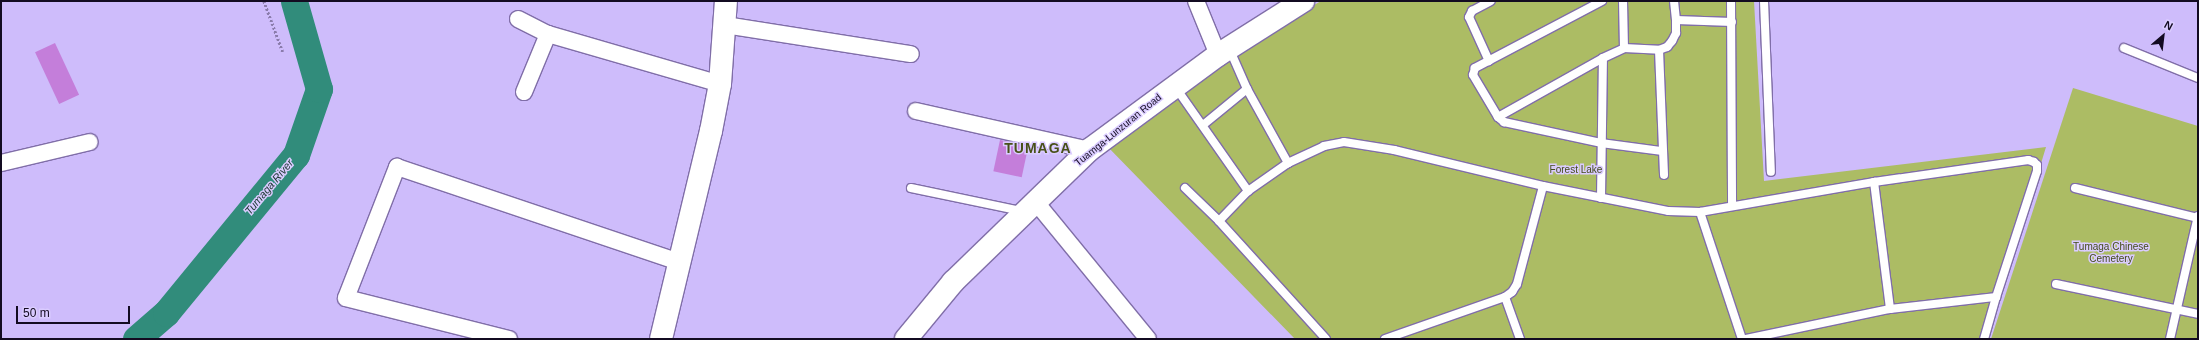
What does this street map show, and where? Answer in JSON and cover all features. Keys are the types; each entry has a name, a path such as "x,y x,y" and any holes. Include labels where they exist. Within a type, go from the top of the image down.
{"street":[{"path":"661,339 711,131 720,84 726,1"},
{"path":"1196,1 1224,51"},
{"name":"Tuamga-Lunzuran Road","path":"906,339 953,282 1089,150 1174,85 1224,51 1303,1"},
{"path":"518,20 548,34 720,84"},
{"path":"725,25 911,54"},
{"path":"524,92 548,34"},
{"path":"916,112 1089,150"},
{"path":"1,163 90,142"},
{"path":"508,339 346,298 397,167 679,262"},
{"path":"1030,207 1148,339"}],"lane":[{"path":"1489,61 1469,17 1472,11 1491,1"},
{"path":"1602,1 1475,68 1473,75 1498,117 1511,125 1601,143 1662,151"},
{"path":"1623,1 1624,48"},
{"path":"1498,117 1603,58 1624,48 1659,50 1667,47 1676,33 1674,1"},
{"path":"1731,1 1732,206"},
{"path":"1764,1 1771,172"},
{"path":"1676,20 1732,22"},
{"path":"2124,48 2198,78"},
{"path":"1659,50 1664,175"},
{"path":"1224,51 1288,163"},
{"path":"1601,198 1603,58"},
{"path":"1174,85 1204,125 1248,191"},
{"path":"1204,125 1247,89"},
{"path":"1219,221 1248,191 1288,163 1324,146 1344,142 1394,150 1543,186 1601,198 1668,211 1700,212 1874,182 2028,160 2034,162 2037,166 2037,171 1984,339"},
{"path":"1874,182 1890,309"},
{"path":"1385,339 1405,336 1505,297 1517,284 1543,186"},
{"path":"911,188 1030,207"},
{"path":"1185,188 1219,221 1326,339"},
{"path":"2074,188 2198,217 2170,339"},
{"path":"1700,212 1742,339"},
{"path":"2056,284 2198,314"},
{"path":"1505,297 1520,339"},
{"path":"1746,339 1890,309 1996,297"}],"path":[{"path":"264,1 282,52"}],"green space":[{"name":"Forest Lake","path":"1321,1 1754,1 1764,181 2046,147 1988,339 1295,339 1105,144 1235,51"},
{"name":"Tumaga Chinese Cemetery","path":"2073,88 2198,126 2198,339 1991,339"}],"building":[{"path":"55,43 79,95 59,104 35,52"},
{"path":"1000,140 1028,146 1022,177 993,171"}],"waterway":[{"name":"Tumaga River","path":"136,339 166,313 296,155 319,89 294,1"}],"district":[{"name":"TUMAGA","path":"1038,148"}]}
